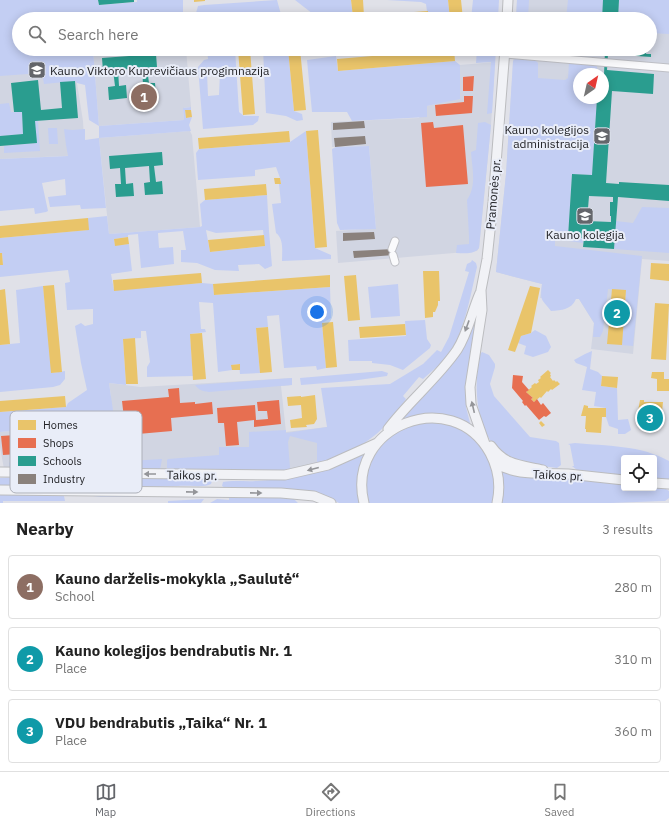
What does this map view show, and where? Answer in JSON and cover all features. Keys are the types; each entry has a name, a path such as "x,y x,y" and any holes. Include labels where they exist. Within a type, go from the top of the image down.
{"main road":[{"path":"507,12 508,0"},
{"name":"Pramonės pr.","path":"364,503 362,485 366,462 380,440 396,420 440,372 462,342 481,290 487,259 505,56"},
{"name":"Pramonės pr.","path":"481,290 482,310 470,387 472,404 484,444"},
{"path":"380,440 397,426 423,418 451,420 463,426 475,434 484,444 495,463 499,481 497,503"},
{"path":"479,426 496,453 507,462 566,474"},
{"name":"Taikos pr.","path":"142,474 284,475 328,465 380,440"},
{"name":"Taikos pr.","path":"495,463 519,473 566,474 621,480"},
{"name":"Taikos pr.","path":"0,472 10,472"},
{"path":"217,475 217,492"},
{"path":"657,483 669,484"},
{"name":"Taikos pr.","path":"0,490 10,490"},
{"name":"Taikos pr.","path":"142,491 298,494 314,496 331,503"}],"street":[{"path":"546,56 669,68"},
{"path":"393,255 395,241"}],"shaded area":[{"name":"Kauno Viktoro Kuprevičiaus progimnazija","path":"0,0 12,12 12,56 61,56 73,58 83,121 85,155 0,159"},
{"path":"0,0 98,0 99,5 137,2 137,0 183,0 183,12 12,12 12,56 94,56 99,126 89,120 85,85 75,81 44,84 42,73 0,76"},
{"path":"277,0 280,12 196,12 198,6"},
{"path":"295,0 351,0 352,12 310,12"},
{"path":"387,0 448,0 449,12 427,12 426,4 421,2"},
{"path":"473,0 499,0 498,12 472,12"},
{"name":"Kauno kolegija","path":"517,0 669,0 669,261 642,259 633,354 591,349 594,323 579,299 540,298 542,284 496,272 506,174 514,56 657,56 657,12 516,12"},
{"path":"517,0 529,0 528,12 516,12"},
{"path":"568,0 603,0 602,12 567,12"},
{"path":"619,0 669,0 669,34 657,33 657,12 618,12"},
{"path":"94,56 187,56 191,107 183,108 184,120 99,126"},
{"path":"208,56 235,56 239,112 244,116 259,116 258,121 253,125 203,129 198,67 204,60 208,59","holes":["220,72 219,95 208,96 207,73"]},
{"path":"263,56 289,56 294,111 302,114 303,120 297,121 286,116 266,113"},
{"path":"336,56 338,71 455,61 460,65 460,99 427,106 427,117 352,121 347,112 312,112 307,60"},
{"path":"476,56 496,56 492,113 487,114 491,62 476,63"},
{"path":"515,59 536,61 538,63 538,78 565,80 568,78 569,63 597,65 597,68 573,68 573,104 597,104 592,175 572,174 568,236 584,238 583,243 555,239 555,246 642,256 633,346 622,345 626,290 608,289 603,331 600,337 593,337 594,323 579,299 576,299 572,305 566,309 551,311 542,299 542,284 496,272 506,174 513,61"},
{"path":"495,62 491,125 479,248 477,251 338,263 336,231 376,228 369,146 332,147 331,122 419,118 427,106 460,98 460,65"},
{"path":"9,103 11,112 22,112 23,134 0,136 0,104"},
{"path":"191,107 191,110 185,111 186,118 192,117 189,125 191,131 99,138 99,126 184,120 183,108"},
{"path":"35,121 38,121 40,151 4,153 4,146 36,143"},
{"path":"485,122 491,125 479,248 472,253 456,253 457,245 469,244 467,200 473,183 471,152 476,150 478,123"},
{"path":"48,128 57,128 58,144 49,144"},
{"path":"64,129 85,129 85,140 99,138 106,208 81,209 80,205 50,207 48,197 66,195 65,179 42,183 48,211 46,212 35,214 34,208 0,211 0,159 68,156"},
{"path":"190,131 192,135 200,227 109,234 99,138"},
{"path":"306,131 315,248 331,255 331,259 282,261 281,242 276,233 272,204 281,203 279,184 281,184 276,167 255,170 255,176 198,180 196,153 199,149 290,142"},
{"path":"369,146 376,229 340,230 337,223 332,149 336,147"},
{"path":"267,195 272,266 265,269 259,264 238,265 239,271 215,270 197,263 181,262 181,250 186,250 183,231 158,233 159,248 173,247 174,264 141,268 138,234 128,235 128,237 114,239 115,245 129,244 132,271 111,274 114,290 202,283 213,284 214,295 330,287 331,318 322,323 326,368 317,370 316,366 284,368 279,315 267,316 268,327 256,328 260,373 240,374 239,364 232,365 232,370 218,372 213,303 199,302 201,329 205,329 206,332 190,334 193,376 147,377 147,367 150,362 146,331 141,331 141,338 123,339 126,385 109,383 113,411 13,411 66,407 68,403 87,390 75,326 81,323 85,326 93,324 93,309 67,310 65,283 70,282 68,270 0,277 0,265 3,265 2,253 0,253 0,238 88,230 88,218 107,216 109,234 200,227 202,226 200,204 205,200","holes":["206,230 216,233 263,230 265,246 210,252"]},
{"path":"642,207 669,208 669,253 614,249 616,221 633,223"},
{"path":"472,260 476,263 477,267 470,299 464,322 451,351 441,363 423,379 419,377 403,396 406,399 392,418 370,439 333,459 308,465 317,462 317,443 290,436 288,442 290,468 297,468 295,470 168,471 168,459 219,455 219,447 249,447 249,432 286,430 286,433 327,427 321,388 390,384 423,364 437,350 441,352 449,337 469,272 465,271 467,264"},
{"path":"398,284 400,316 371,318 368,287"},
{"path":"43,286 52,373 65,371 65,379 60,385 53,387 0,392 0,345 20,343 16,290"},
{"path":"476,316 478,316 466,393 466,407 471,427 444,418 429,415 421,415 401,420 472,328"},
{"path":"425,320 427,339 431,345 430,348 403,370 390,365 372,363 372,361 349,361 348,340 406,336 405,321"},
{"path":"535,330 546,336 551,347 548,352 533,357 524,354 526,346 518,343 521,336"},
{"path":"592,351 590,369 598,372 602,376 601,386 617,388 618,420 628,419 631,430 625,434 618,434 618,429 609,426 606,417 606,408 594,406 596,392 582,390 587,367 576,363 574,360"},
{"path":"482,352 489,355 495,364 490,384 494,396 530,437 556,441 559,443 561,465 557,468 517,463 496,447 488,436 482,424 477,396 478,367 480,354"},
{"path":"382,371 388,373 387,376 351,381 301,385 300,378"},
{"path":"292,378 292,385 281,386 286,432 327,427 329,460 295,470 142,470 142,411 96,411 111,396 109,383 140,387"},
{"path":"292,378 292,385 209,392 201,390 195,385"},
{"path":"10,411 10,431 0,432 0,412"},
{"path":"424,422 440,422 461,429 471,436 479,445 491,466 494,478 492,503 368,503 366,478 373,456 382,443 401,428"},
{"path":"10,431 10,469 4,469 0,447 0,432"},
{"path":"575,443 623,447 655,455 621,455 621,475 577,470 572,466 574,466 570,445 568,444"},
{"path":"364,453 365,455 358,485 361,503 339,503 329,498 227,489 222,486 223,482 271,480 312,473 352,459"},
{"path":"657,456 669,461 669,480 657,479"},
{"path":"162,459 160,470 142,470 142,460"},
{"path":"502,470 522,476 594,481 621,485 621,491 657,491 657,488 669,491 669,498 665,501 611,503 500,503"},
{"path":"142,477 207,478 212,481 211,484 200,486 142,487"},
{"path":"0,478 10,478 10,486 0,486"},
{"path":"0,493 64,496 65,501 3,501 3,503 0,503"},
{"path":"108,495 195,496 93,497"},
{"path":"229,496 292,497 298,503 210,503 217,499 229,500"},
{"path":"204,499 201,503 168,503 168,501"}],"building: Homes":[{"path":"194,0 205,0 205,1 194,2"},
{"path":"351,0 363,0 364,12 352,12"},
{"path":"448,0 461,0 462,12 449,12"},
{"path":"239,56 251,56 255,114 243,115"},
{"path":"289,56 301,56 306,110 294,111"},
{"path":"372,56 455,56 455,61 338,71 337,59"},
{"path":"185,110 191,110 192,117 186,118"},
{"path":"318,130 327,247 315,248 306,131"},
{"path":"289,131 290,142 199,149 198,138"},
{"path":"274,178 280,178 281,184 275,184"},
{"path":"266,184 267,195 205,200 204,189"},
{"path":"88,218 89,230 0,238 0,226"},
{"path":"264,235 265,246 210,252 208,240"},
{"path":"128,237 129,244 115,246 114,239"},
{"path":"0,253 2,253 3,265 0,265"},
{"path":"651,263 669,264 669,281 650,279"},
{"path":"423,271 439,271 440,301 438,301 435,312 433,312 433,317 425,318"},
{"path":"201,273 202,283 114,291 113,280"},
{"path":"330,275 330,287 214,295 213,284"},
{"path":"356,275 360,320 348,321 344,276"},
{"path":"54,285 62,372 51,373 43,286"},
{"path":"530,286 540,288 531,333 521,336 515,352 508,350"},
{"path":"5,289 10,344 0,345 0,290"},
{"path":"612,289 626,290 622,345 607,344"},
{"path":"655,303 669,304 666,360 651,359"},
{"path":"333,322 337,367 326,368 322,323"},
{"path":"405,324 406,335 360,338 359,327"},
{"path":"268,327 272,372 260,373 256,328"},
{"path":"202,333 206,379 193,380 190,334"},
{"path":"135,338 138,384 126,384 123,339"},
{"path":"240,364 240,370 232,370 231,365"},
{"path":"548,370 551,373 550,377 553,381 557,381 560,384 552,390 547,391 541,398 540,397 534,402 531,399 533,398 526,392 532,387 531,386 539,382 538,380 541,378 540,377"},
{"path":"652,372 664,372 664,379 669,379 669,391 657,391 657,379 651,378"},
{"path":"602,376 618,377 617,388 601,386"},
{"path":"315,395 317,419 314,424 306,425 307,427 291,428 290,420 302,418 301,405 288,406 287,397"},
{"path":"65,396 66,407 0,412 0,401"},
{"path":"640,400 644,400 644,402 663,402 662,412 659,411 658,428 643,427 643,411 638,411"},
{"path":"584,405 588,406 588,408 606,408 606,417 602,417 601,433 586,432 586,416 581,416"},
{"path":"541,421 545,425 542,427 539,423"}],"building: Shops":[{"path":"474,76 473,91 463,91 463,77"},
{"path":"464,96 473,96 472,113 436,116 435,105 464,102"},
{"path":"433,122 434,128 463,125 468,184 426,187 421,123"},
{"path":"513,375 523,376 522,382 529,390 526,392 533,398 531,399 534,402 537,399 541,405 543,403 551,413 539,420 526,405 525,406 522,402 523,401 512,388"},
{"path":"179,388 180,403 195,402 195,404 212,402 213,414 171,418 172,431 142,434 142,411 123,411 122,401 169,397 168,389"},
{"path":"279,400 281,424 254,427 254,420 237,422 239,445 226,446 224,423 218,423 217,408 255,405 256,420 268,419 267,411 258,411 257,402"},
{"path":"10,435 10,455 3,455 1,436"}],"building: Schools":[{"path":"98,0 134,0 134,2 99,5"},
{"path":"603,0 619,0 618,12 602,12"},
{"path":"156,56 157,67 147,68 149,83 155,83 156,96 138,97 137,84 143,84 142,68 118,70 119,86 126,85 127,98 109,100 108,87 115,86 113,70 103,71 102,58"},
{"name":"Kauno kolegijos administracija","path":"605,56 608,56 607,68 604,68"},
{"name":"Kauno kolegijos administracija","path":"609,70 654,74 653,94 612,91 606,183 619,184 619,182 669,185 669,201 618,197 614,249 583,247 584,238 568,237 572,174 592,175 597,104 609,104","holes":["589,196 613,197 613,202 610,202 611,222 587,221"]},
{"path":"38,80 41,110 62,108 60,82 75,81 78,118 35,121 37,143 0,146 0,136 23,134 22,112 14,112 11,83"},
{"path":"162,152 163,165 154,166 156,182 162,181 163,194 145,195 144,183 150,182 149,166 125,168 126,184 133,183 134,196 116,197 115,184 121,184 120,168 110,169 109,156"}],"building: Industry":[{"path":"364,121 365,128 333,130 333,123"},
{"path":"365,136 366,144 335,147 334,138"},
{"path":"374,232 375,239 343,241 343,233"},
{"path":"394,249 394,255 354,258 353,251"}],"place":[{"name":"Kauno Viktoro Kuprevičiaus progimnazija","path":"37,70"},
{"name":"Kauno darželis-mokykla „Saulutė“","path":"144,97"},
{"name":"Kauno kolegijos administracija","path":"602,136"},
{"name":"Kauno kolegija","path":"585,216"},
{"name":"Kauno kolegijos bendrabutis Nr. 1","path":"617,313"},
{"name":"VDU bendrabutis „Taika“ Nr. 1","path":"650,418"}]}
